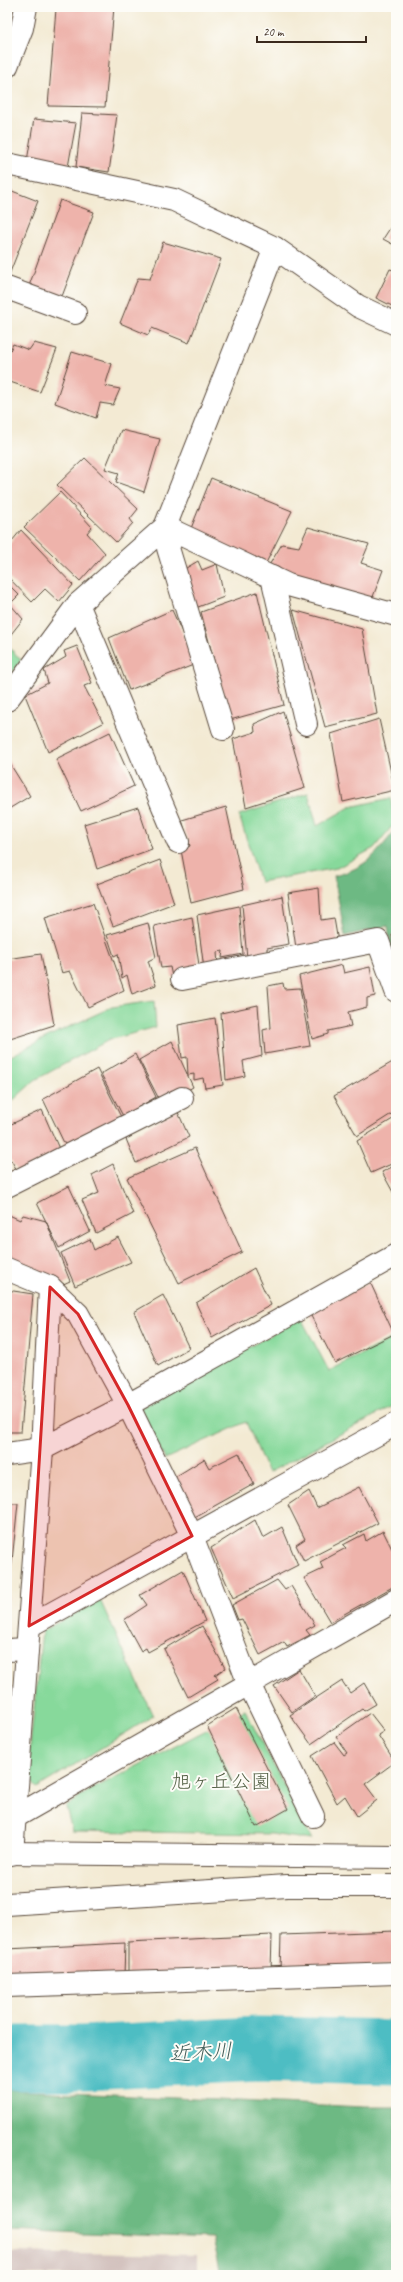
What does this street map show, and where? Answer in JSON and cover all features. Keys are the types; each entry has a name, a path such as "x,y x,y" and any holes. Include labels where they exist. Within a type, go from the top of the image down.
{"street":[{"path":"7,66 22,28 26,7"},
{"path":"7,164 174,200 275,248 358,306 396,324"},
{"path":"222,729 168,548 170,529 275,248"},
{"path":"7,288 75,313"},
{"path":"170,529 288,585 396,615"},
{"path":"7,700 78,604 170,529"},
{"path":"272,577 306,724"},
{"path":"78,604 178,842"},
{"path":"182,979 378,941 396,991"},
{"path":"7,1186 182,1098"},
{"path":"7,1454 42,1449 128,1405 396,1255"},
{"path":"7,1269 50,1287 78,1314 128,1405 192,1536 248,1684 313,1816"},
{"path":"50,1287 42,1449 29,1626 17,1650 15,1817 9,1854 396,1857"},
{"path":"29,1626 396,1424"},
{"path":"15,1817 396,1600"},
{"path":"7,1904 287,1886 396,1886"},
{"path":"7,1986 396,1973"}],"highlighted area":[{"path":"50,1287 78,1314 128,1405 192,1536 29,1626"}],"shaded area":[{"path":"7,2252 197,2255 197,2275 7,2275"}],"green space":[{"path":"7,645 21,660 7,680"},
{"path":"308,793 317,826 350,807 391,798 394,824 374,848 337,868 260,882 239,815"},
{"path":"396,829 396,950 391,952 388,926 345,936 334,876 363,864 383,846"},
{"path":"154,1001 156,1027 109,1040 35,1080 7,1106 7,1058 47,1037 112,1007"},
{"path":"301,1318 329,1371 396,1336 396,1404 268,1473 246,1422 165,1459 140,1408"},
{"path":"100,1600 153,1716 37,1788 27,1777 42,1631"},
{"name":"旭ヶ丘公園","path":"245,1710 312,1840 271,1834 72,1831 66,1807 87,1792"},
{"path":"7,2090 364,2107 396,2107 396,2275 220,2275 212,2238 7,2230"}],"building":[{"path":"70,7 114,7 105,107 48,106 56,9"},
{"path":"82,113 117,115 109,172 76,167"},
{"path":"34,119 76,123 68,167 27,161"},
{"path":"7,189 38,201 7,280"},
{"path":"60,200 94,212 61,299 29,286"},
{"path":"396,219 396,246 383,239"},
{"path":"163,242 221,259 189,343 152,328 148,335 120,323 138,278 150,279"},
{"path":"390,269 396,271 396,308 376,298"},
{"path":"34,343 57,349 40,392 7,381 7,357 13,344 29,350"},
{"path":"72,352 112,364 105,386 120,389 113,405 100,403 96,418 55,403"},
{"path":"121,430 160,439 144,492 116,482 119,473 105,469"},
{"path":"85,458 138,509 130,519 133,523 116,542 57,485"},
{"path":"211,478 292,511 265,565 190,531"},
{"path":"60,492 92,527 87,533 105,553 80,581 24,527"},
{"path":"308,527 369,544 361,563 383,570 371,602 268,567 282,544 299,547"},
{"path":"21,530 73,585 59,602 45,589 32,602 7,576 7,547"},
{"path":"198,561 202,570 217,564 224,597 193,609 181,571"},
{"path":"7,583 19,595 10,604 23,619 8,638"},
{"path":"257,592 284,705 230,720 201,612"},
{"path":"172,610 196,664 129,690 109,638"},
{"path":"293,610 362,629 377,714 325,727"},
{"path":"77,646 92,683 84,686 103,723 48,752 25,695 48,683 44,670 66,657 64,651"},
{"path":"283,711 305,788 246,807 233,739 255,732 254,724"},
{"path":"379,719 395,790 343,802 331,734"},
{"path":"110,732 134,786 81,811 56,759"},
{"path":"7,759 30,796 7,810"},
{"path":"138,807 152,849 97,869 84,824"},
{"path":"226,807 244,889 191,903 181,850 190,846 182,820"},
{"path":"160,860 174,903 113,926 97,884"},
{"path":"319,888 321,920 334,918 338,942 296,948 288,893"},
{"path":"282,896 289,944 267,948 267,954 247,958 242,905"},
{"path":"93,903 124,990 88,1007 70,971 62,973 45,918"},
{"path":"239,906 243,954 222,958 223,951 217,952 218,966 204,969 197,915"},
{"path":"192,917 200,972 172,977 170,967 161,968 154,926"},
{"path":"148,923 156,957 148,961 156,985 132,994 127,975 122,978 118,954 114,956 107,935"},
{"path":"396,934 396,954 395,954 392,935"},
{"path":"41,954 54,1025 7,1040 7,959"},
{"path":"342,965 344,973 370,967 375,996 367,998 367,1007 348,1012 351,1026 328,1031 328,1034 312,1039 299,976"},
{"path":"283,983 284,989 300,988 310,1046 265,1054 263,1030 271,1028 268,986"},
{"path":"258,1005 262,1056 243,1061 245,1076 226,1080 221,1013"},
{"path":"215,1018 223,1085 205,1088 203,1078 194,1080 194,1074 188,1075 187,1057 182,1058 178,1025"},
{"path":"172,1041 193,1087 176,1097 172,1090 159,1099 139,1060"},
{"path":"135,1054 156,1097 123,1116 101,1074"},
{"path":"396,1060 396,1111 357,1136 334,1096"},
{"path":"97,1069 121,1117 66,1147 43,1099"},
{"path":"42,1110 60,1151 18,1172 11,1160 7,1162 7,1126"},
{"path":"177,1110 189,1137 136,1163 126,1139"},
{"path":"396,1117 396,1162 371,1173 357,1141"},
{"path":"195,1148 242,1252 179,1283 127,1178"},
{"path":"113,1164 133,1214 96,1233 82,1200 99,1193 92,1175"},
{"path":"396,1165 396,1194 394,1194 382,1172"},
{"path":"69,1186 90,1231 59,1248 37,1203"},
{"path":"7,1214 20,1220 23,1215 46,1221 70,1281 59,1286 7,1264"},
{"path":"118,1237 131,1262 75,1286 61,1253 90,1239 94,1250"},
{"path":"254,1268 271,1305 212,1338 196,1303"},
{"path":"370,1282 394,1334 335,1363 309,1312"},
{"path":"7,1290 33,1294 21,1432 7,1432"},
{"path":"163,1295 189,1348 158,1366 134,1312"},
{"path":"239,1453 254,1484 191,1519 170,1480 204,1459 209,1468"},
{"path":"359,1487 378,1523 304,1561 296,1545 305,1539 288,1505 309,1491 317,1508"},
{"path":"7,1503 18,1503 8,1600 7,1600"},
{"path":"255,1520 263,1538 282,1527 298,1565 233,1598 211,1548"},
{"path":"383,1531 392,1549 396,1547 396,1585 330,1622 304,1578 323,1569 320,1562 346,1548 343,1545 364,1534 366,1541"},
{"path":"183,1570 205,1621 148,1652 146,1648 141,1651 124,1620 147,1605 140,1595"},
{"path":"277,1580 285,1590 291,1586 315,1625 306,1630 310,1635 287,1647 284,1642 260,1655 242,1619 238,1620 232,1605"},
{"path":"202,1626 225,1668 215,1675 218,1679 188,1697 164,1649"},
{"path":"299,1669 315,1696 292,1712 274,1686"},
{"path":"342,1681 350,1693 364,1683 376,1704 364,1711 362,1709 311,1744 290,1715"},
{"path":"236,1708 288,1809 256,1827 207,1726"},
{"path":"370,1713 384,1731 378,1735 395,1762 365,1784 377,1800 357,1816 345,1796 337,1803 312,1756 334,1742 344,1755 347,1753 336,1737"},
{"path":"396,1931 396,1965 280,1970 281,1935"},
{"path":"272,1935 271,1971 128,1976 128,1942"},
{"path":"125,1943 124,1976 7,1978 7,1949"}],"waterway":[{"name":"近木川","path":"7,2058 83,2058 258,2049 396,2052"}]}
